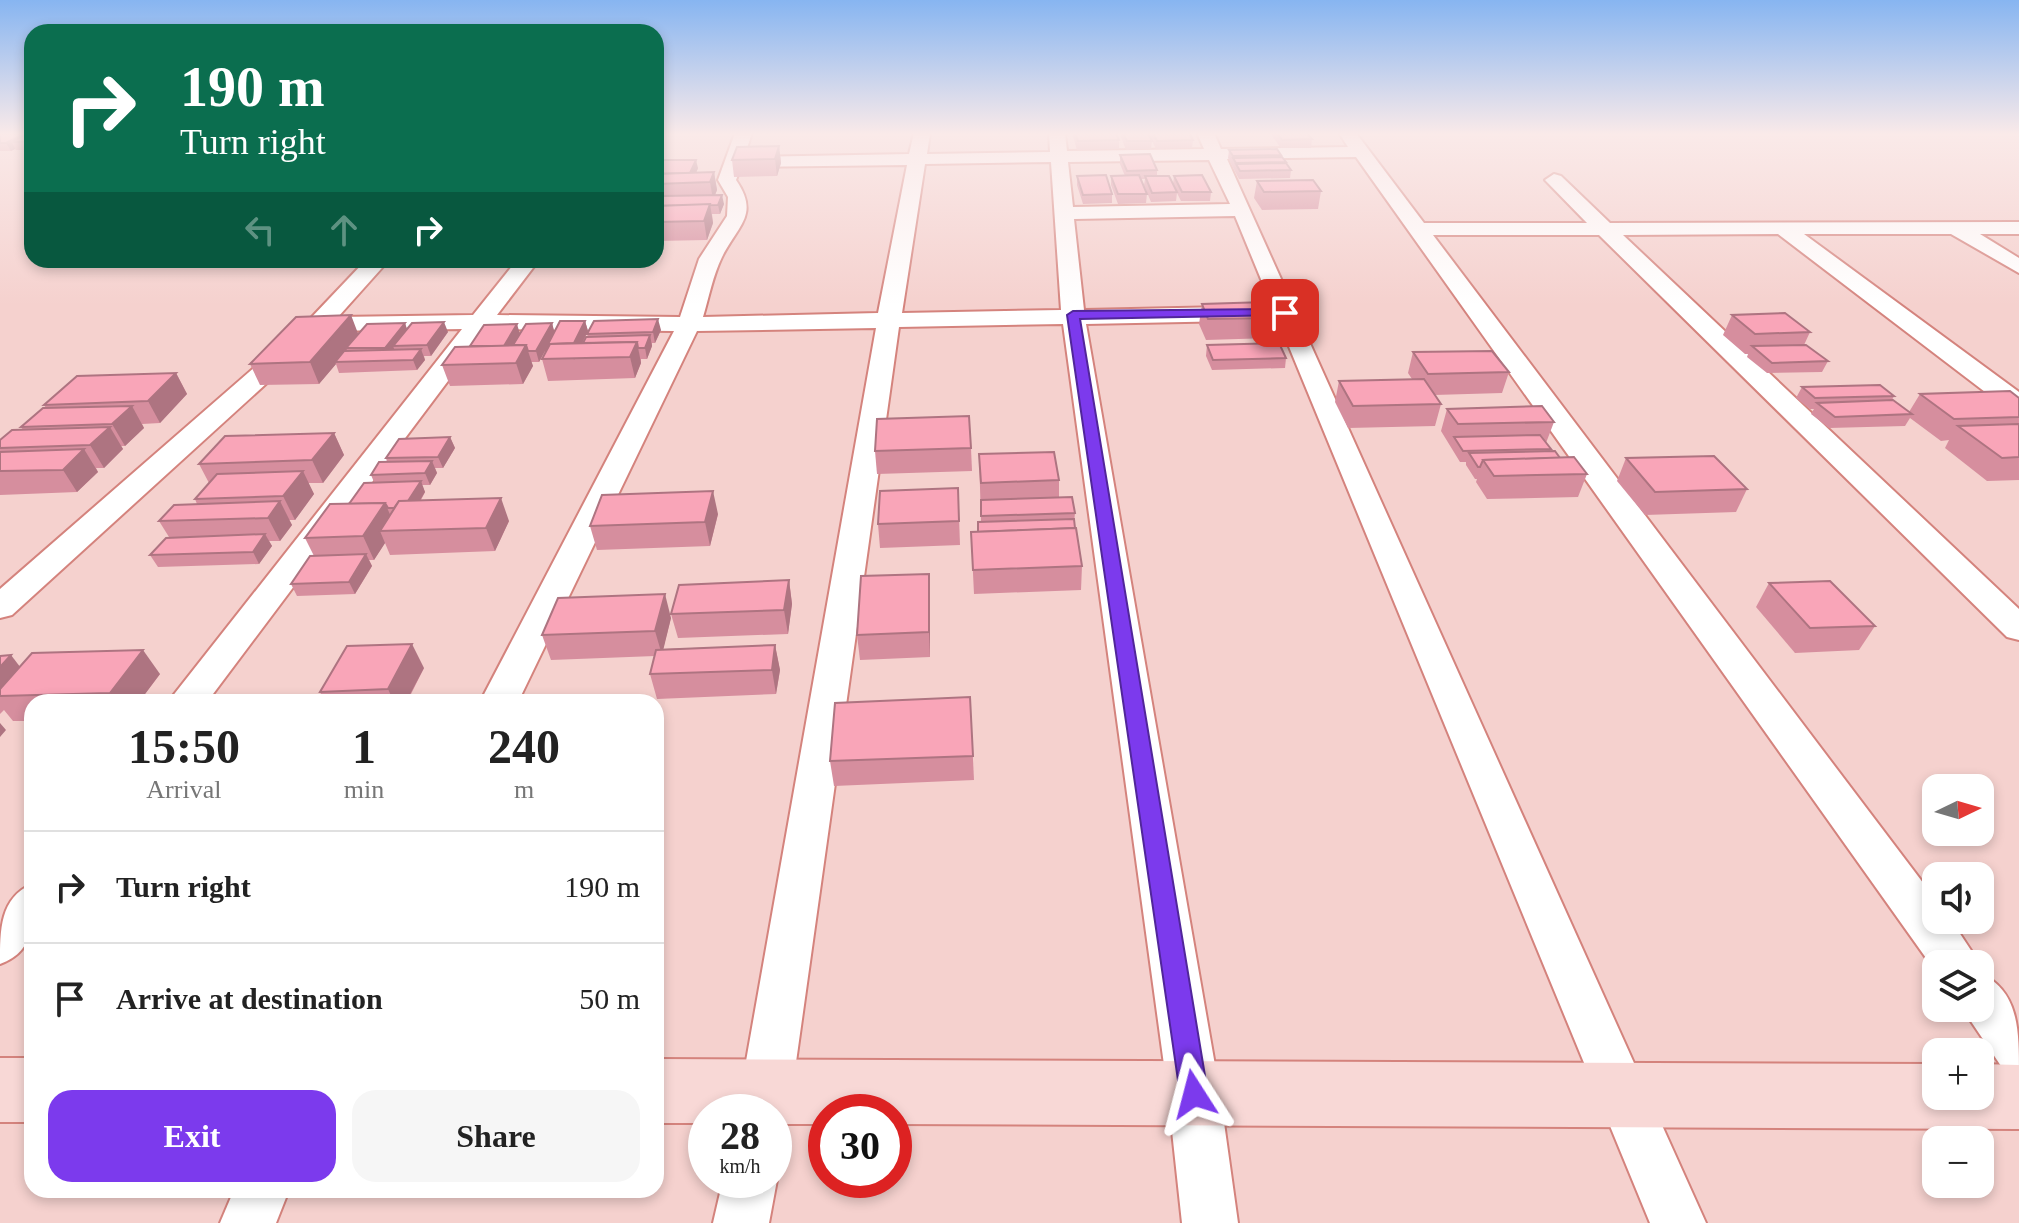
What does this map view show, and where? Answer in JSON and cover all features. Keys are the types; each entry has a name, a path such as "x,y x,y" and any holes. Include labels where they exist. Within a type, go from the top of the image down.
{"street":[{"path":"503,694 689,324 710,259 739,207 734,190"},
{"path":"766,1094 889,318 913,190"},
{"path":"1062,190 1073,315 1194,1094 1210,1223"},
{"path":"1233,190 1678,1223"},
{"path":"1391,190 1947,950"},
{"path":"1564,190 2019,629"},
{"path":"1064,213 1242,210"},
{"path":"1421,229 2019,228"},
{"path":"1957,229 2019,267"},
{"path":"1785,230 2019,405"},
{"path":"0,607 318,324 370,268"},
{"path":"193,694 522,268"},
{"path":"318,324 689,324 1285,313"},
{"path":"0,944 24,913"},
{"path":"1994,1014 2019,1049"},
{"path":"0,1090 24,1090"},
{"path":"664,1092 688,1094"},
{"path":"792,1101 1194,1094 2019,1097"},
{"path":"248,1223 259,1198"},
{"path":"741,1223 746,1198"}],"building":[{"path":"1081,190 1111,190 1112,194 1083,195"},
{"path":"1116,190 1145,190 1147,194 1118,194"},
{"path":"1151,190 1177,192 1152,193"},
{"path":"1181,190 1211,192 1182,192"},
{"path":"1263,190 1321,191 1264,192"},
{"path":"722,195 718,205 664,206 664,196"},
{"path":"710,204 704,221 664,222 664,206"},
{"path":"1266,302 1274,318 1208,319 1202,304"},
{"path":"1785,313 1810,332 1755,334 1732,315"},
{"path":"351,315 310,362 250,364 296,317"},
{"path":"658,319 653,332 587,334 594,321"},
{"path":"560,321 585,321 574,343 550,344 545,350"},
{"path":"444,322 427,345 393,346 412,323"},
{"path":"405,323 385,348 346,348 367,324"},
{"path":"552,323 536,351 528,351 526,345 513,345 526,324"},
{"path":"517,324 504,346 470,346 484,325"},
{"path":"650,335 645,348 638,348 637,342 583,343 586,337"},
{"path":"637,342 630,357 542,359 550,344"},
{"path":"1279,343 1286,358 1213,360 1207,345"},
{"path":"526,345 516,363 442,365 455,347"},
{"path":"1806,345 1828,361 1772,363 1752,346"},
{"path":"421,349 413,360 335,362 344,351"},
{"path":"1492,351 1509,372 1428,374 1413,352"},
{"path":"176,373 148,401 44,405 77,376"},
{"path":"1424,379 1441,404 1353,406 1339,381"},
{"path":"1880,385 1894,396 1815,398 1802,387"},
{"path":"2010,391 2019,398 2019,417 1954,419 1920,394"},
{"path":"1893,400 1912,414 1835,417 1817,403"},
{"path":"132,406 112,424 21,427 43,408"},
{"path":"1542,406 1554,422 1458,424 1447,409"},
{"path":"969,416 971,448 875,451 877,419"},
{"path":"2019,424 2019,457 2002,458 1958,426"},
{"path":"110,427 90,445 0,448 0,440 12,430"},
{"path":"334,433 312,460 199,464 225,436"},
{"path":"1540,435 1551,449 1463,451 1454,437"},
{"path":"450,437 438,457 386,458 399,439"},
{"path":"84,449 63,470 0,471 0,452"},
{"path":"1555,451 1560,458 1483,460 1480,467 1469,453"},
{"path":"1054,452 1059,480 981,483 979,454"},
{"path":"1714,456 1747,489 1655,492 1626,458"},
{"path":"1574,457 1587,474 1494,476 1483,460"},
{"path":"432,461 425,473 371,475 379,462"},
{"path":"303,471 283,496 195,499 217,474"},
{"path":"421,481 408,501 399,501 394,508 388,508 385,503 349,504 364,483"},
{"path":"958,488 959,521 878,524 880,491"},
{"path":"713,491 705,522 590,526 602,495"},
{"path":"1072,497 1075,513 981,516 981,500"},
{"path":"501,498 486,528 380,531 399,501"},
{"path":"280,501 268,518 159,521 174,505"},
{"path":"385,503 363,536 305,538 330,504"},
{"path":"1074,519 1075,528 978,532 978,522"},
{"path":"1076,528 1082,566 973,570 971,532"},
{"path":"265,534 253,552 150,555 166,538"},
{"path":"366,554 349,582 291,584 310,556"},
{"path":"929,574 929,632 857,635 861,576"},
{"path":"789,580 784,610 671,614 679,585"},
{"path":"1830,581 1875,626 1810,628 1769,583"},
{"path":"665,594 655,631 542,635 558,598"},
{"path":"412,644 388,689 320,692 347,646"},
{"path":"775,645 772,670 650,674 656,650"},
{"path":"143,650 110,693 0,696 0,689 32,653"},
{"path":"11,655 0,667 0,656"},
{"path":"970,697 973,756 830,761 835,703"}],"route":[{"path":"1194,1094 1073,315 1285,313"}]}
